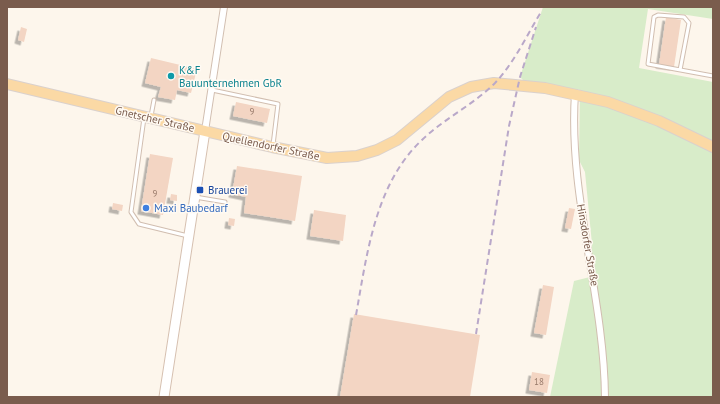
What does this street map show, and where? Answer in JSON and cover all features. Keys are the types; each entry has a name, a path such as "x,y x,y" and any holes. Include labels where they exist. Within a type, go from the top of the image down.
{"main road":[{"name":"Quellendorfer Straße","path":"205,131 327,158 347,158 366,154 397,140 449,97 478,85 494,83 519,84 575,94 637,112 713,147"},
{"name":"Gnetscher Straße","path":"7,84 205,131 164,397"}],"street":[{"path":"205,131 224,7"},
{"name":"Hinsdorfer Straße","path":"575,94 576,175 599,315 605,397"}],"lane":[{"path":"680,70 689,23 684,18 658,15 654,17 648,64 680,70 713,76"},
{"path":"212,90 278,104 272,147"},
{"path":"154,100 147,117 131,212 138,224 188,236"},
{"path":"194,197 225,202"}],"green space":[{"path":"543,7 713,7 713,19 648,9 639,68 713,82 713,397 550,397 574,281 590,277 592,244 585,172 579,160 580,90 524,81 520,77"}],"building":[{"path":"666,17 681,20 674,67 659,65"},
{"path":"21,27 27,29 24,42 18,40"},
{"name":"K&F Bauunternehmen GbR","path":"151,58 197,69 191,93 177,90 175,100 158,97 161,87 145,83"},
{"path":"236,102 270,109 267,123 233,116"},
{"path":"150,154 173,158 163,215 141,211"},
{"path":"237,166 302,176 295,221 244,213 246,197 232,194"},
{"path":"171,194 177,195 177,201 170,200"},
{"path":"113,203 123,205 122,211 112,209"},
{"path":"569,208 575,209 571,229 565,228"},
{"path":"314,210 346,215 343,241 310,236"},
{"path":"229,218 235,219 234,226 228,225"},
{"path":"543,285 554,287 546,335 534,333"},
{"path":"354,314 480,335 470,397 340,397"},
{"path":"532,372 550,375 547,393 529,390"}],"railway":[{"path":"356,315 369,244 384,198 394,176 407,157 423,139 440,124 478,98 495,83 514,58 541,12"},
{"path":"476,334 509,126 520,77 536,27"}],"place":[{"name":"K&F Bauunternehmen GbR","path":"171,76"},
{"name":"Brauerei","path":"200,190"},
{"name":"Maxi Baubedarf","path":"146,208"}]}
